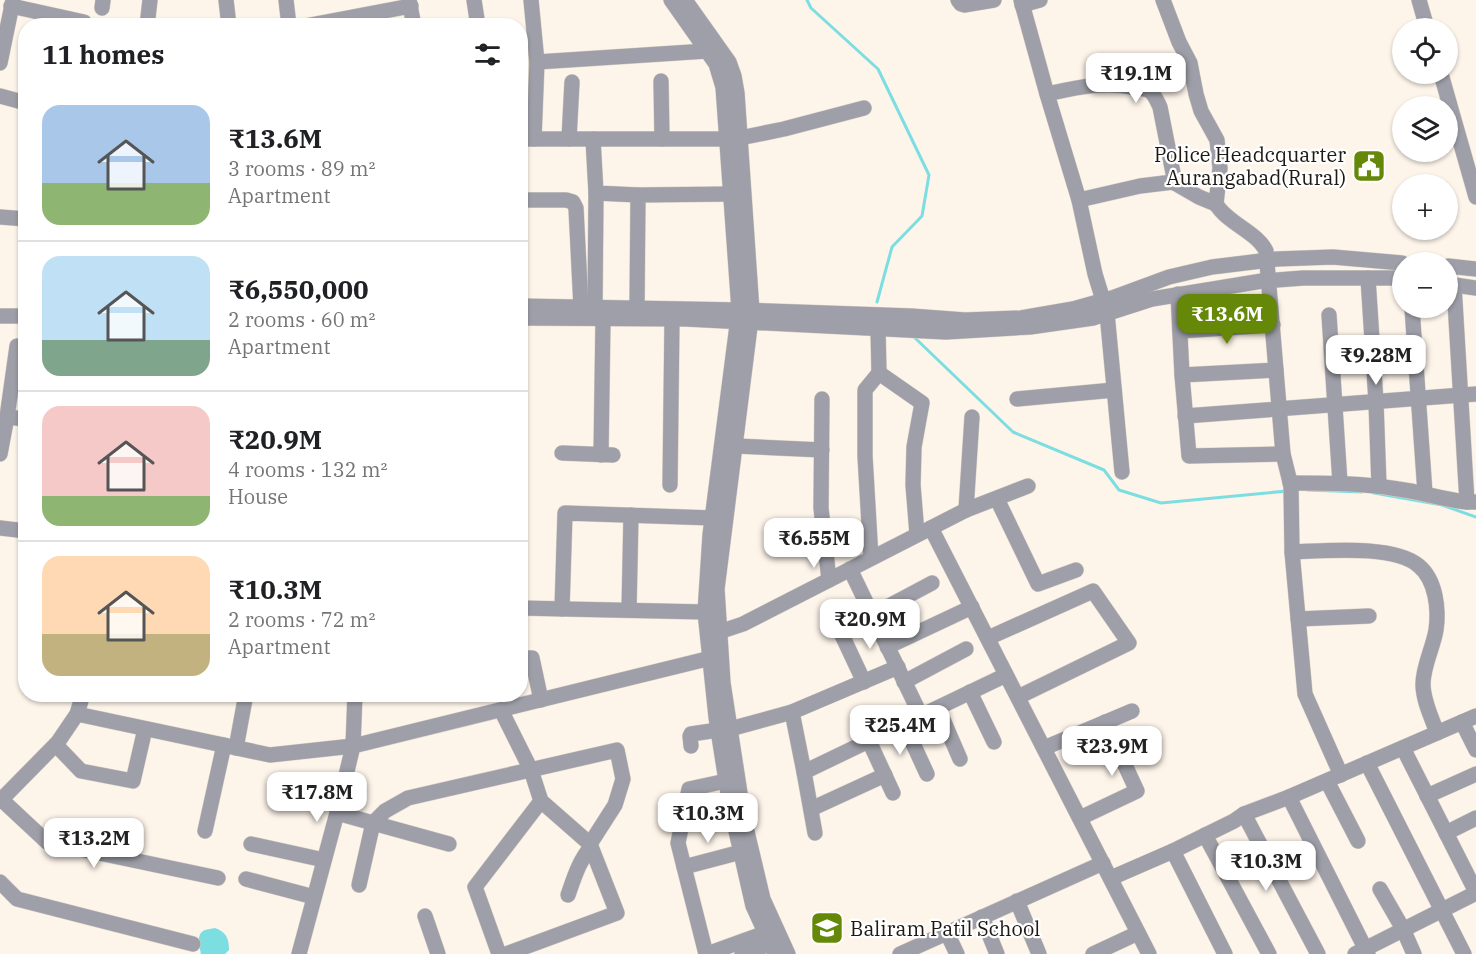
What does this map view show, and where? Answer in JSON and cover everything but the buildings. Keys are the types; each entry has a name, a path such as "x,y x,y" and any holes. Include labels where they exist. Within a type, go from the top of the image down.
{"street":[{"path":"148,18 150,0"},
{"path":"226,0 228,18"},
{"path":"286,0 289,18"},
{"path":"356,0 359,18"},
{"path":"474,0 477,18"},
{"path":"528,131 537,62 531,0"},
{"path":"671,0 716,64 732,118"},
{"path":"685,0 729,62 734,76 732,118 745,316 736,446 717,589 714,634 716,657 723,683 726,781 753,906 772,941 788,954"},
{"path":"958,0 964,5 994,0"},
{"path":"1040,0 1022,2 1079,200 1105,307 1122,472"},
{"path":"1163,0 1181,48 1190,63 1201,111 1217,140 1220,168 1216,204"},
{"path":"1419,0 1424,18"},
{"path":"0,63 12,3 69,18"},
{"path":"368,18 410,3 413,18"},
{"path":"537,62 707,51"},
{"path":"662,81 662,139"},
{"path":"569,139 572,82"},
{"path":"1047,94 1095,84 1120,84 1145,89 1152,93 1160,107 1175,183"},
{"path":"1444,84 1476,197"},
{"path":"0,96 18,101"},
{"path":"528,139 733,138 784,129 864,108"},
{"path":"714,634 705,612 713,518 745,316 731,194 733,138"},
{"path":"593,139 596,193 593,311"},
{"path":"1079,200 1140,186 1175,183 1216,204 1226,216 1262,244 1266,251 1283,454 1291,488 1292,552 1305,694 1358,841"},
{"path":"596,193 731,194"},
{"path":"637,308 638,195"},
{"path":"528,200 573,202 576,208 593,311 607,455 562,453"},
{"path":"0,217 18,218"},
{"path":"528,317 637,308 878,329 946,333 985,331 1093,318 1105,307 1169,277 1212,267 1268,260 1333,257 1392,261"},
{"path":"1458,267 1476,269"},
{"path":"1368,278 1379,486"},
{"path":"528,307 672,319 745,316 911,316 976,320 1021,318 1073,309 1105,307 1269,280 1392,278"},
{"path":"1458,285 1476,288"},
{"path":"1178,294 1188,454 1191,457 1283,454"},
{"path":"0,306 18,306"},
{"path":"1329,315 1340,483"},
{"path":"0,316 18,316"},
{"path":"1413,318 1425,493"},
{"path":"1291,488 1340,483 1379,486 1425,493 1445,500 1472,502 1469,394 1457,318"},
{"path":"670,485 672,319"},
{"path":"1180,331 1273,325"},
{"path":"871,558 865,456 865,390 879,373 878,329"},
{"path":"0,454 17,346"},
{"path":"1182,375 1276,370"},
{"path":"879,373 922,403 914,447 917,534"},
{"path":"1017,399 1114,390"},
{"path":"1185,416 1469,394"},
{"path":"822,399 820,508 829,580"},
{"path":"7,417 18,418"},
{"path":"966,510 972,417"},
{"path":"736,446 821,450"},
{"path":"714,634 743,624 966,510 1028,486"},
{"path":"997,499 1038,584 1076,570"},
{"path":"562,609 565,513 713,518"},
{"path":"629,610 631,515"},
{"path":"0,528 18,530"},
{"path":"932,528 1149,954"},
{"path":"1292,552 1367,550 1408,559 1420,566 1429,580 1435,597 1437,615 1436,629 1423,683 1425,699 1437,733"},
{"path":"849,569 921,716"},
{"path":"872,615 932,583"},
{"path":"988,638 1093,591 1129,643 1018,697"},
{"path":"887,647 972,607"},
{"path":"528,608 705,612"},
{"path":"833,616 864,682"},
{"path":"1298,619 1369,616"},
{"path":"904,682 966,649"},
{"path":"76,714 270,755 353,746 716,657"},
{"path":"528,658 532,658 541,700"},
{"path":"691,746 690,736 692,734 724,730 792,712 897,668"},
{"path":"804,772 1006,675"},
{"path":"970,692 994,742"},
{"path":"80,702 76,714 56,745 1,800 47,842 218,878"},
{"path":"205,831 244,702"},
{"path":"299,954 353,746 355,702"},
{"path":"938,708 960,759"},
{"path":"501,710 531,770 541,801 590,846 617,913 506,954"},
{"path":"1044,748 1132,711"},
{"path":"792,712 815,833"},
{"path":"1111,878 1173,851 1244,814 1334,778 1469,719 1476,750"},
{"path":"1080,818 1137,791 1105,722"},
{"path":"904,724 927,774"},
{"path":"56,745 81,771 133,781 145,729"},
{"path":"724,730 772,941"},
{"path":"869,741 893,793"},
{"path":"1289,797 1362,952 1476,893 1471,869 1446,833 1403,748"},
{"path":"359,885 373,823 385,811 408,798 617,750 623,779 615,805 584,855 568,896"},
{"path":"1367,764 1464,954"},
{"path":"1427,796 1476,774"},
{"path":"811,809 885,775"},
{"path":"726,781 689,789 678,843 707,954 772,941"},
{"path":"499,954 475,887 541,801"},
{"path":"337,813 449,844"},
{"path":"1244,814 1318,954"},
{"path":"1446,833 1476,818"},
{"path":"1205,835 1269,954"},
{"path":"251,844 324,860"},
{"path":"1173,851 1225,954"},
{"path":"684,867 741,852"},
{"path":"901,954 1102,863"},
{"path":"246,879 314,897"},
{"path":"0,882 17,899 193,944"},
{"path":"1380,889 1403,929 1414,954"},
{"path":"1017,901 1039,954"},
{"path":"425,916 438,954"},
{"path":"982,917 997,954"},
{"path":"947,933 957,954"},
{"path":"1098,953 1138,933"},
{"path":"742,954 772,941"}],"water":[{"path":"215,928 226,936 229,950 225,954 201,954 200,934 205,930"}],"waterway":[{"path":"807,0 811,8 878,69 929,175 922,216 892,247 877,302"},
{"path":"914,337 1013,432 1104,470 1119,490 1161,503 1287,491"},
{"path":"1308,490 1362,492"},
{"path":"1374,493 1442,505 1476,517"}],"place":[{"name":"Police Headcquarter Aurangabad(Rural)","path":"1369,166"},
{"name":"Baliram Patil School","path":"827,928"}]}
